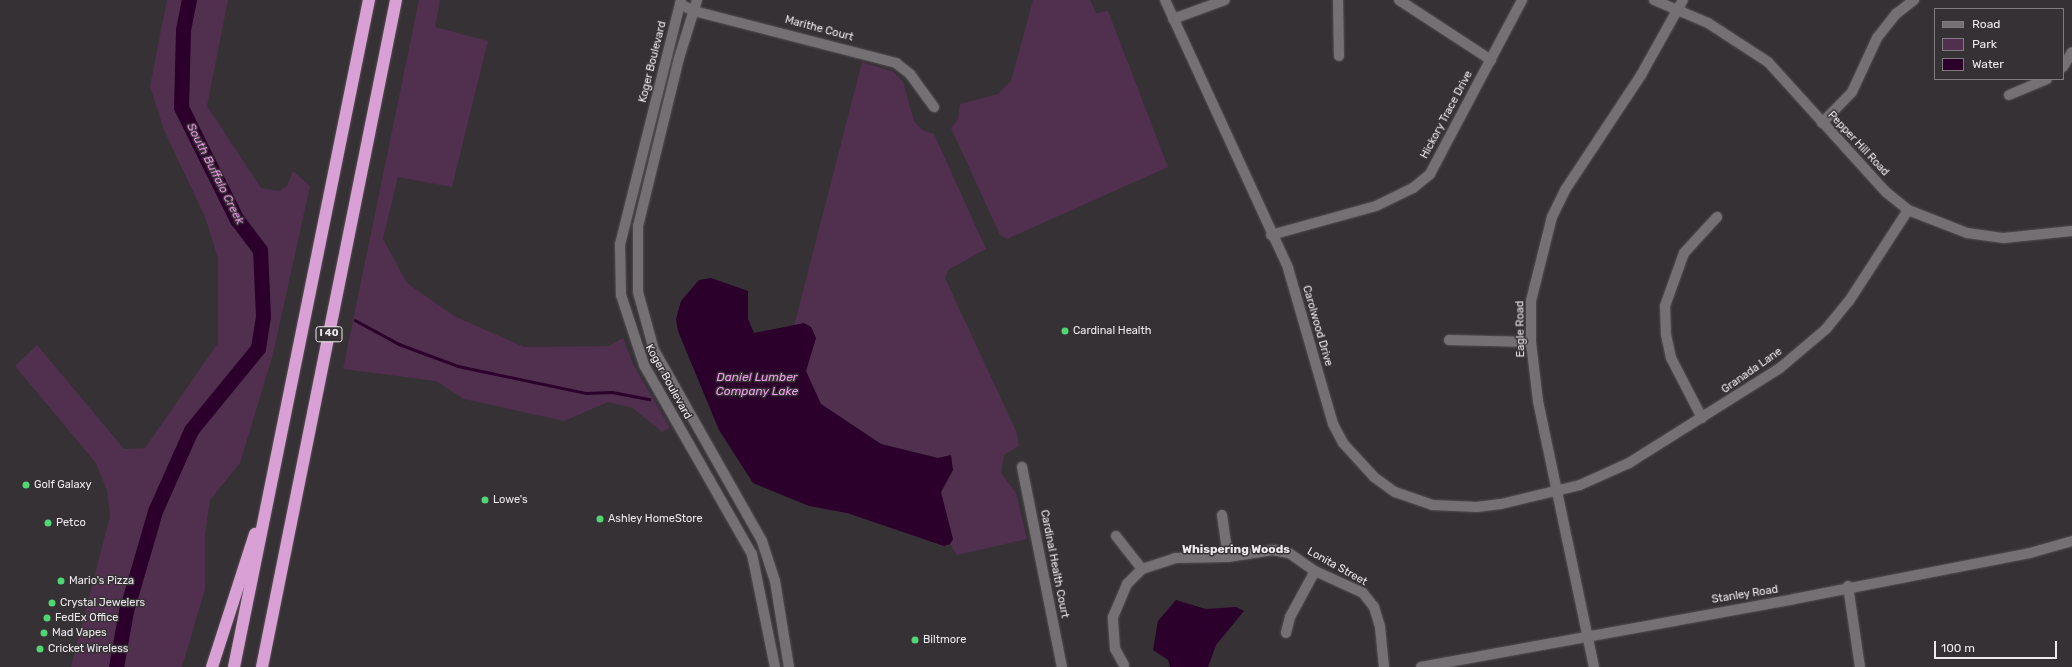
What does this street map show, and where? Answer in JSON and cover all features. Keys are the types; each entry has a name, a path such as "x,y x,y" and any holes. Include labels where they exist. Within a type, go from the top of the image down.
{"highway":[{"name":"I 40","path":"234,667 279,454 369,0"},
{"name":"I 40","path":"262,667 396,0"},
{"path":"212,667 279,454"}],"street":[{"name":"Koger Boulevard","path":"697,0 679,58 638,226 638,292 654,350 762,540 775,581 789,667"},
{"name":"Carolwood Drive","path":"1165,0 1271,235 1288,268 1333,424 1343,443 1374,477 1415,499 1450,506 1501,504 1558,489"},
{"path":"1173,19 1225,0"},
{"path":"1338,0 1339,56"},
{"path":"1399,0 1491,60"},
{"name":"Hickory Trace Drive","path":"1271,235 1376,206 1413,188 1430,174 1522,0"},
{"name":"Pepper Hill Road","path":"1654,0 1679,10 1738,39 1768,62 1886,192 1908,210 1967,233 2004,238 2072,231"},
{"name":"Eagle Road","path":"1594,667 1586,636 1558,489 1538,401 1531,342 1531,301 1552,217 1580,166 1641,75 1679,10 1683,0"},
{"name":"Koger Boulevard","path":"680,2 620,244 621,295 644,365 752,554 775,667"},
{"name":"Marithe Court","path":"680,2 694,11 896,63 910,74 934,107"},
{"path":"1822,123 1852,92 1877,38 1908,2"},
{"path":"2064,65 2072,52"},
{"path":"2009,95 2045,80"},
{"name":"Granada Lane","path":"1558,489 1595,479 1630,464 1780,368 1826,329 1849,301 1908,210"},
{"path":"1702,418 1671,358 1666,334 1665,306 1672,278 1684,253 1717,216"},
{"path":"1449,340 1531,342"},
{"name":"Cardinal Health Court","path":"1022,467 1062,667"},
{"path":"1222,515 1228,557"},
{"path":"1116,536 1142,569"},
{"name":"Stanley Road","path":"1422,667 2030,553 2072,541"},
{"name":"Lonita Street","path":"1124,665 1115,649 1113,617 1127,584 1142,569 1175,558 1228,557 1273,550 1289,553 1315,571 1363,593 1374,607 1384,667"},
{"path":"1286,633 1290,617 1315,571"},
{"path":"1848,586 1860,667"}],"green space":[{"path":"167,0 228,0 207,106 261,188 279,191 287,186 293,171 310,186 273,354 240,463 210,500 205,535 205,589 182,667 71,667 110,516 107,490 96,463 15,366 37,345 124,449 145,448 218,343 218,258 205,217 164,130 150,86"},
{"path":"419,0 440,0 435,27 488,41 452,187 398,177 383,239 407,283 454,316 524,347 609,346 623,338 633,364 670,428 662,432 633,408 608,402 564,421 464,399 436,381 343,369"},
{"path":"1033,0 1090,0 1096,13 1108,11 1168,167 1007,239 1000,235 951,128 958,119 960,104 998,94 1011,81"},
{"path":"862,62 894,72 903,82 914,121 922,130 934,134 986,249 948,270 945,278 1017,433 1019,446 1004,455 1001,473 1016,493 1027,539 957,555 950,544 953,539 942,504 941,492 953,470 951,455 938,458 881,444 821,404 810,386 806,371 816,338 811,327 804,323 794,326"}],"water":[{"name":"Daniel Lumber Company Lake","path":"711,278 748,291 748,319 754,333 804,323 811,327 816,338 806,371 821,404 881,444 938,458 951,455 953,470 941,492 953,539 950,544 944,546 847,513 809,506 753,483 719,430 678,331 676,319 681,301 699,280"},
{"path":"1176,600 1206,609 1236,607 1244,611 1216,645 1208,667 1170,667 1168,660 1153,650 1158,621"}],"waterway":[{"name":"South Buffalo Creek","path":"116,667 126,611 155,511 191,430 258,348 263,316 260,250 237,220 181,107 183,30 189,0"},
{"path":"355,320 399,344 458,366 586,393 612,392 649,399"}],"place":[{"name":"Cardinal Health","path":"1065,331"},
{"name":"Golf Galaxy","path":"26,485"},
{"name":"Lowe's","path":"485,500"},
{"name":"Ashley HomeStore","path":"600,519"},
{"name":"Petco","path":"48,523"},
{"name":"Mario's Pizza","path":"61,581"},
{"name":"Crystal Jewelers","path":"52,603"},
{"name":"FedEx Office","path":"47,618"},
{"name":"Mad Vapes","path":"44,633"},
{"name":"Biltmore","path":"915,640"},
{"name":"Cricket Wireless","path":"40,649"}],"district":[{"name":"Whispering Woods","path":"1236,550"}]}
